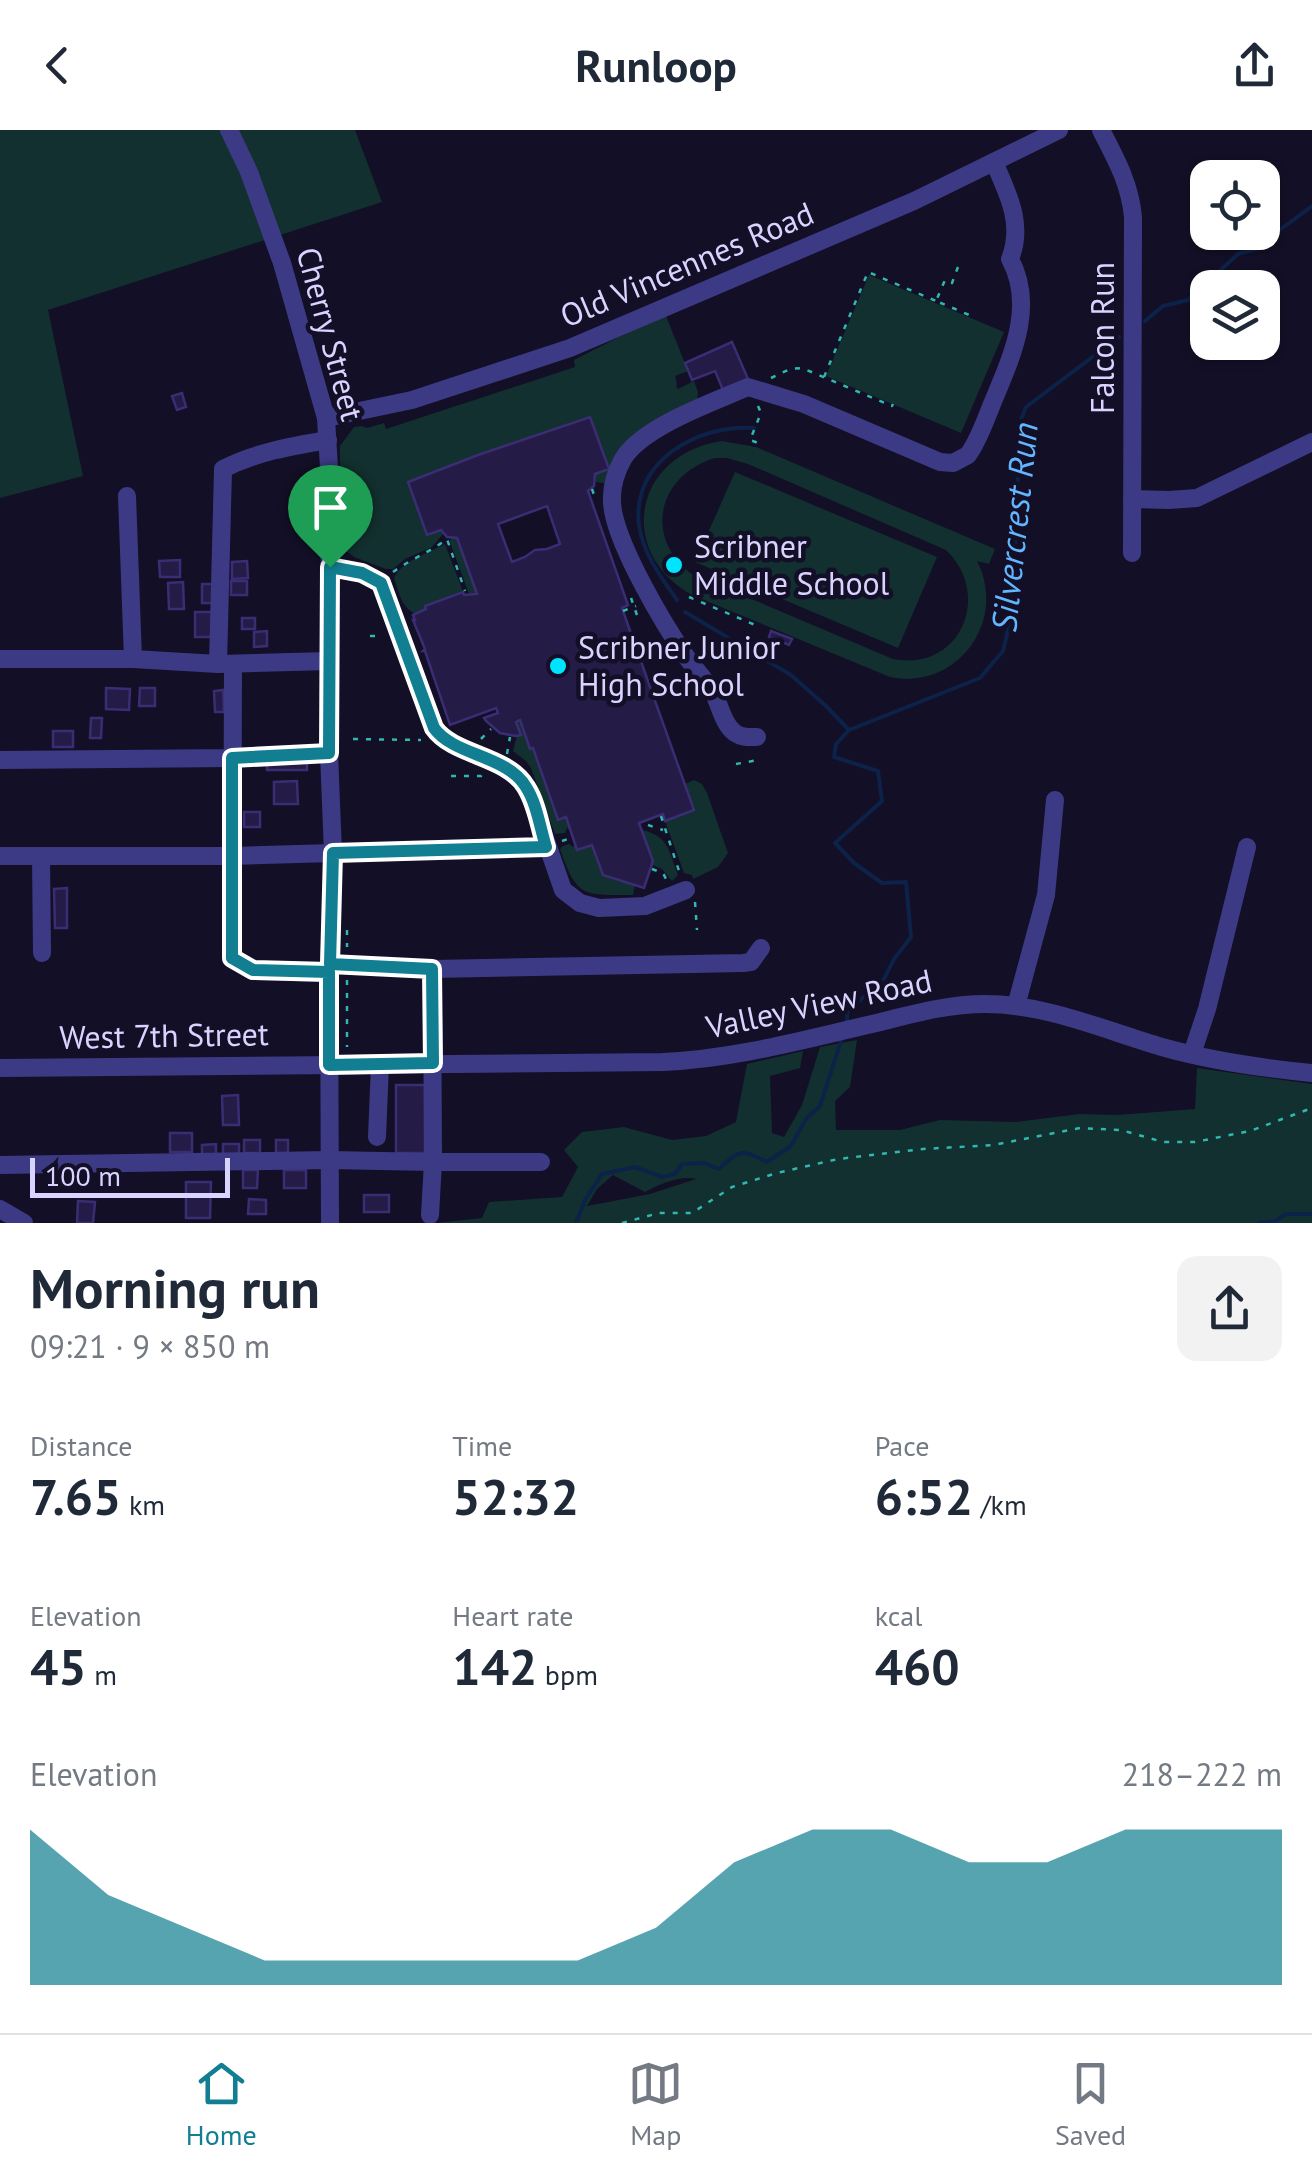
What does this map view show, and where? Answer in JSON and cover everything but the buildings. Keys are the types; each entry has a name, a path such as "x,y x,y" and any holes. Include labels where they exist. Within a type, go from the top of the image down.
{"street":[{"name":"Cherry Street","path":"229,130 249,172 282,263 326,418 333,853 329,968 330,1223"},
{"name":"Old Vincennes Road","path":"326,418 412,400 570,348 914,201 1059,130"},
{"name":"Falcon Run","path":"1101,130 1124,172 1134,217 1132,553"},
{"path":"757,737 740,736 730,728 715,696 674,639 633,563 615,520 612,500 617,472 639,440 750,387 812,407 935,460 950,464 968,455 1016,347 1020,322 1019,282 1010,258 1016,236 1014,207 994,162"},
{"path":"1132,500 1197,498 1311,438"},
{"path":"328,440 282,448 223,469 226,664 232,758 232,958 253,970 432,969 743,963 751,962 761,948"},
{"path":"128,496 133,659"},
{"path":"330,567 362,573 381,583 438,734 522,781 551,845 563,890 580,903 599,908 645,906 683,888"},
{"path":"0,659 226,664 329,660"},
{"path":"0,760 329,753"},
{"path":"1016,1006 1046,896 1055,800"},
{"path":"0,856 231,856 551,845"},
{"path":"1192,1054 1207,1009 1246,847"},
{"path":"42,856 42,954"},
{"path":"430,1215 432,969"},
{"name":"Valley View Road","path":"329,1065 708,1060 945,1007 979,1004 1016,1006 1065,1016 1233,1064 1312,1073"},
{"path":"378,1137 380,1064"},
{"name":"West 7th Street","path":"0,1068 329,1065"},
{"path":"0,1165 330,1160 541,1162"},
{"path":"0,1209 24,1223"}],"path":[{"path":"936,301 944,280 952,283 958,267"},
{"path":"824,377 868,272 974,317"},
{"path":"754,443 750,440 762,413 750,387 797,368 893,404"},
{"path":"388,576 447,539 465,591"},
{"path":"689,597 760,627"},
{"path":"479,741 491,729"},
{"path":"353,740 430,740 438,734"},
{"path":"507,755 510,737"},
{"path":"736,764 758,760"},
{"path":"661,816 698,930"},
{"path":"648,825 664,831"},
{"path":"551,845 572,838"},
{"path":"652,869 683,888"},
{"path":"622,1223 659,1213 692,1213 732,1188 838,1159 994,1145 1080,1128 1121,1130 1164,1142 1194,1142 1250,1131 1312,1108"}],"green space":[{"path":"0,130 355,130 382,202 48,310 83,476 0,498"},
{"path":"869,275 1004,332 961,433 826,376"},
{"path":"666,316 688,371 675,376 676,386 678,389 694,381 697,404 646,429 609,484 596,482 595,474 609,469 590,418 581,419 408,482 426,534 441,530 443,534 432,547 393,569 354,557 345,550 345,514 340,513 340,446 354,427 384,423 386,429 575,367 574,360"},
{"path":"722,441 756,447 995,549 989,564 977,561 985,584 986,606 981,628 970,647 936,673 914,678 890,677 692,595 668,577 652,555 644,531 645,507 654,484 669,464 692,450","holes":["727,458 946,550 960,568 967,588 968,608 952,642 936,654 916,660 893,659 690,573 666,541 664,508 670,492 696,466"]},
{"path":"735,472 937,557 898,648 695,562"},
{"path":"451,538 457,538 477,594 469,594"},
{"path":"445,544 463,592 426,606 416,614 404,604 394,578 409,562"},
{"path":"520,720 558,819 566,817 570,830 567,828 565,833 555,834 531,768 513,751 517,736 521,735 516,722"},
{"path":"694,780 707,793 728,853 718,867 693,879 684,873 665,821 694,810 685,784"},
{"path":"642,830 658,836 667,846 678,875 672,881 662,869 652,865"},
{"path":"569,844 592,845 635,885 633,895 603,895 577,885 560,849"},
{"path":"857,1040 850,1087 835,1101 836,1130 900,1130 940,1120 1015,1122 1079,1114 1195,1109 1197,1068 1312,1084 1312,1223 436,1223 482,1218 489,1202 562,1197 578,1167 564,1150 582,1132 624,1127 672,1140 706,1136 736,1122 747,1064 803,1051 800,1068 770,1076 772,1133 784,1137 802,1105 820,1047","holes":["613,1175 645,1192 677,1179 696,1179 650,1194 587,1206 597,1189"]}],"waterway":[{"name":"Silvercrest Run","path":"1145,321 1163,306 1188,300 1238,254 1260,248 1312,206"},
{"name":"Silvercrest Run","path":"847,1021 847,1012 884,979 911,937 906,882 882,883 835,843 882,801 878,771 834,757 836,744 849,730 980,678 1003,651 1015,578 1018,427 1026,407 1119,337"},
{"path":"677,600 641,536 639,502 646,482 657,465 691,440 711,432 754,428"},
{"path":"685,612 791,675 849,730"},
{"name":"Silvercrest Run","path":"576,1223 602,1174 635,1167 662,1177 675,1174 682,1164 704,1163 719,1169 741,1153 767,1162 791,1146 806,1119 820,1106 841,1041"},
{"path":"1259,1223 1275,1221 1286,1214 1312,1214"}],"place":[{"name":"Scribner Middle School","path":"674,565"},
{"name":"Scribner Junior High School","path":"558,666"}],"route":[{"path":"330,567 362,573 381,583 434,728 440,737 494,762 522,781 546,847 333,853 330,964 432,969 433,1063 329,1065 329,972 253,970 232,958 232,758 329,753 330,567"}]}
